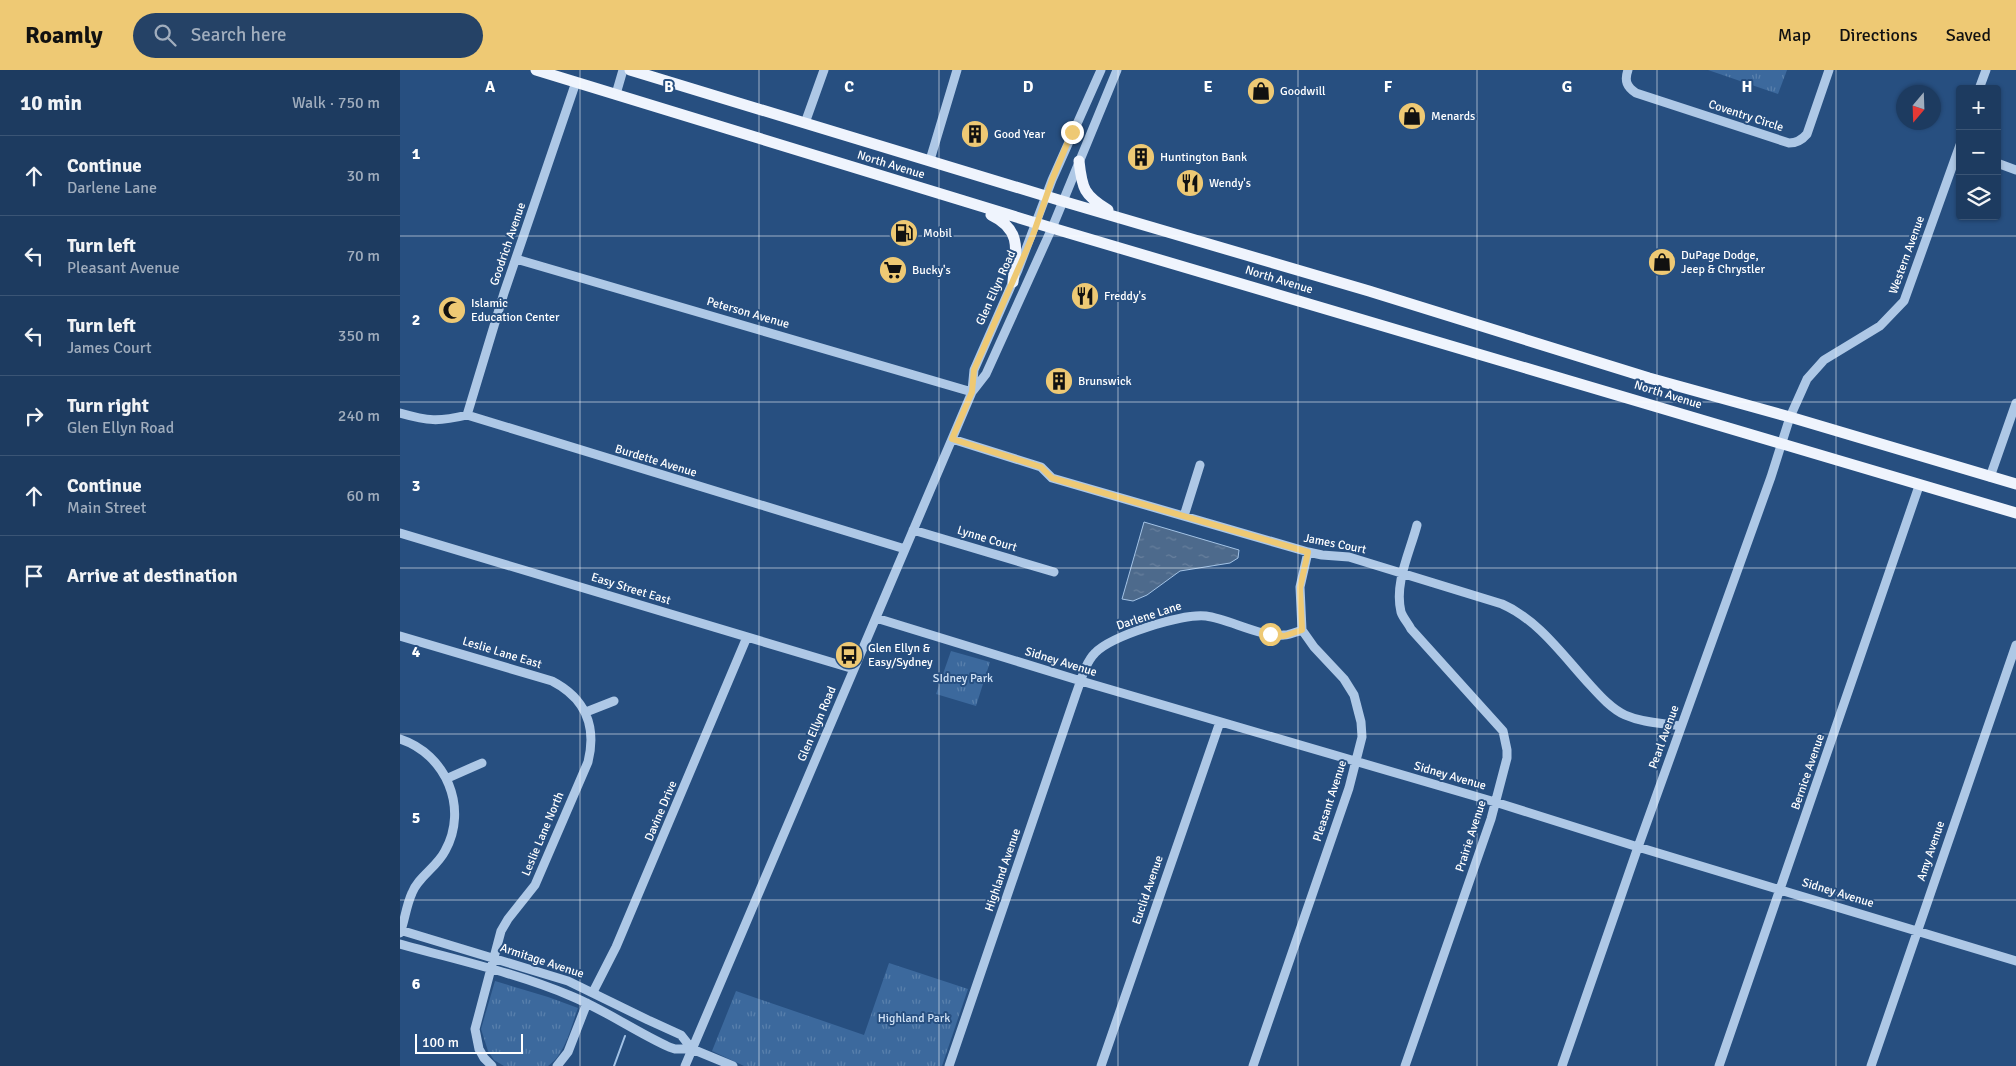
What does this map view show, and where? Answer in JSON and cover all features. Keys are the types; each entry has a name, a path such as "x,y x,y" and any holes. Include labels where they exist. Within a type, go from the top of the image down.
{"main road":[{"name":"North Avenue","path":"536,70 1052,228 1919,486 2016,513"},
{"name":"North Avenue","path":"630,70 1062,201 1369,291 1649,378 1790,417 2016,484"},
{"path":"1079,162 1082,184 1092,200 1110,211 1134,221"},
{"path":"939,193 1004,221 1013,232 1016,250 1012,282"}],"street":[{"path":"616,94 624,70"},
{"path":"805,123 824,70"},
{"path":"930,160 957,70"},
{"name":"Glen Ellyn Road","path":"972,392 974,370 1037,223 1046,196 1101,70"},
{"name":"Glen Ellyn Road","path":"684,1066 972,392 986,374 1052,228 1117,70"},
{"name":"Coventry Circle","path":"1628,70 1626,81 1629,88 1636,94 1789,143 1795,143 1802,140 1807,134 1829,70"},
{"path":"1980,85 1986,70"},
{"name":"Goodrich Avenue","path":"467,415 516,259 576,82"},
{"name":"Western Avenue","path":"1790,417 1807,378 1824,360 1880,326 1904,302 1956,157"},
{"path":"2001,164 2016,170"},
{"name":"Peterson Avenue","path":"516,259 972,392"},
{"path":"1990,477 2016,403"},
{"path":"400,413 434,421 467,415"},
{"name":"Burdette Avenue","path":"467,415 904,549"},
{"name":"Pearl Avenue","path":"1562,1066 1681,726 1772,477 1790,417"},
{"name":"James Court","path":"952,439 1041,467 1052,478 1308,552 1349,557 1515,609 1537,627 1602,698 1618,711 1642,721 1681,726"},
{"path":"1184,516 1200,465"},
{"name":"Bernice Avenue","path":"1719,1066 1919,486"},
{"name":"Prairie Avenue","path":"1405,1066 1491,819 1508,750 1504,730 1411,628 1402,614 1399,590 1402,573 1418,525"},
{"name":"Lynne Court","path":"913,530 1054,572"},
{"name":"Easy Street East","path":"400,533 854,669"},
{"path":"1302,630 1300,588 1308,552"},
{"name":"Darlene Lane","path":"1081,681 1089,661 1106,644 1176,618 1207,616 1270,634 1284,636 1302,630"},
{"name":"Sidney Avenue","path":"876,618 1081,681 1495,802 2016,961"},
{"name":"Pleasant Avenue","path":"1253,1066 1349,788 1360,748 1362,730 1354,695 1344,679 1314,647 1302,630"},
{"name":"Leslie Lane East","path":"400,636 552,681 575,697 586,712"},
{"name":"Davine Drive","path":"593,992 616,947 747,637"},
{"name":"Amy Avenue","path":"1871,1066 2016,645"},
{"name":"Highland Avenue","path":"949,1066 1081,681"},
{"path":"586,712 614,701"},
{"name":"Leslie Lane North","path":"492,1066 484,1058 475,1029 493,958 504,926 535,885 588,762 592,739 586,712"},
{"name":"Euclid Avenue","path":"1101,1066 1220,722"},
{"path":"400,740 418,747 429,756 448,778 452,789 454,810 450,841 438,863 415,887 400,931"},
{"path":"448,778 482,763"},
{"name":"Armitage Avenue","path":"400,931 556,977 593,992 681,1035 692,1049"},
{"name":"Armitage Avenue","path":"400,944 554,989 587,1003 638,1033 669,1047 674,1049 692,1049 733,1066"},
{"path":"558,1066 568,1052 587,1003"}],"green space":[{"path":"1708,70 1787,70 1778,94"},
{"name":"SIdney Park","path":"951,651 990,662 976,706 936,694"},
{"name":"Highland Park","path":"889,963 968,989 942,1066 744,1066 712,1051 736,991 864,1035"},
{"path":"495,981 578,1008 563,1048 548,1066 504,1066 494,1060 488,1051 481,1029"}],"water":[{"path":"1144,522 1239,550 1238,558 1230,563 1180,571 1147,595 1133,601 1122,599"}],"waterway":[{"path":"614,1066 625,1036"}],"place":[{"name":"Goodwill","path":"1261,91"},
{"name":"Menards","path":"1412,116"},
{"name":"Good Year","path":"975,134"},
{"name":"Huntington Bank","path":"1141,157"},
{"name":"Wendy's","path":"1190,183"},
{"name":"Mobil","path":"904,233"},
{"name":"DuPage Dodge, Jeep & Chrystler","path":"1662,262"},
{"name":"Bucky's","path":"893,270"},
{"name":"Freddy's","path":"1085,296"},
{"name":"Islamic Education Center","path":"452,310"},
{"name":"Brunswick","path":"1059,381"},
{"name":"Glen Ellyn & Easy/Sydney","path":"849,655"}],"route":[{"path":"1072,132 1052,180 1033,235 974,370 972,392 952,439 1029,462 1041,467 1052,478 1308,552 1300,588 1302,630 1284,636 1270,634"}]}
